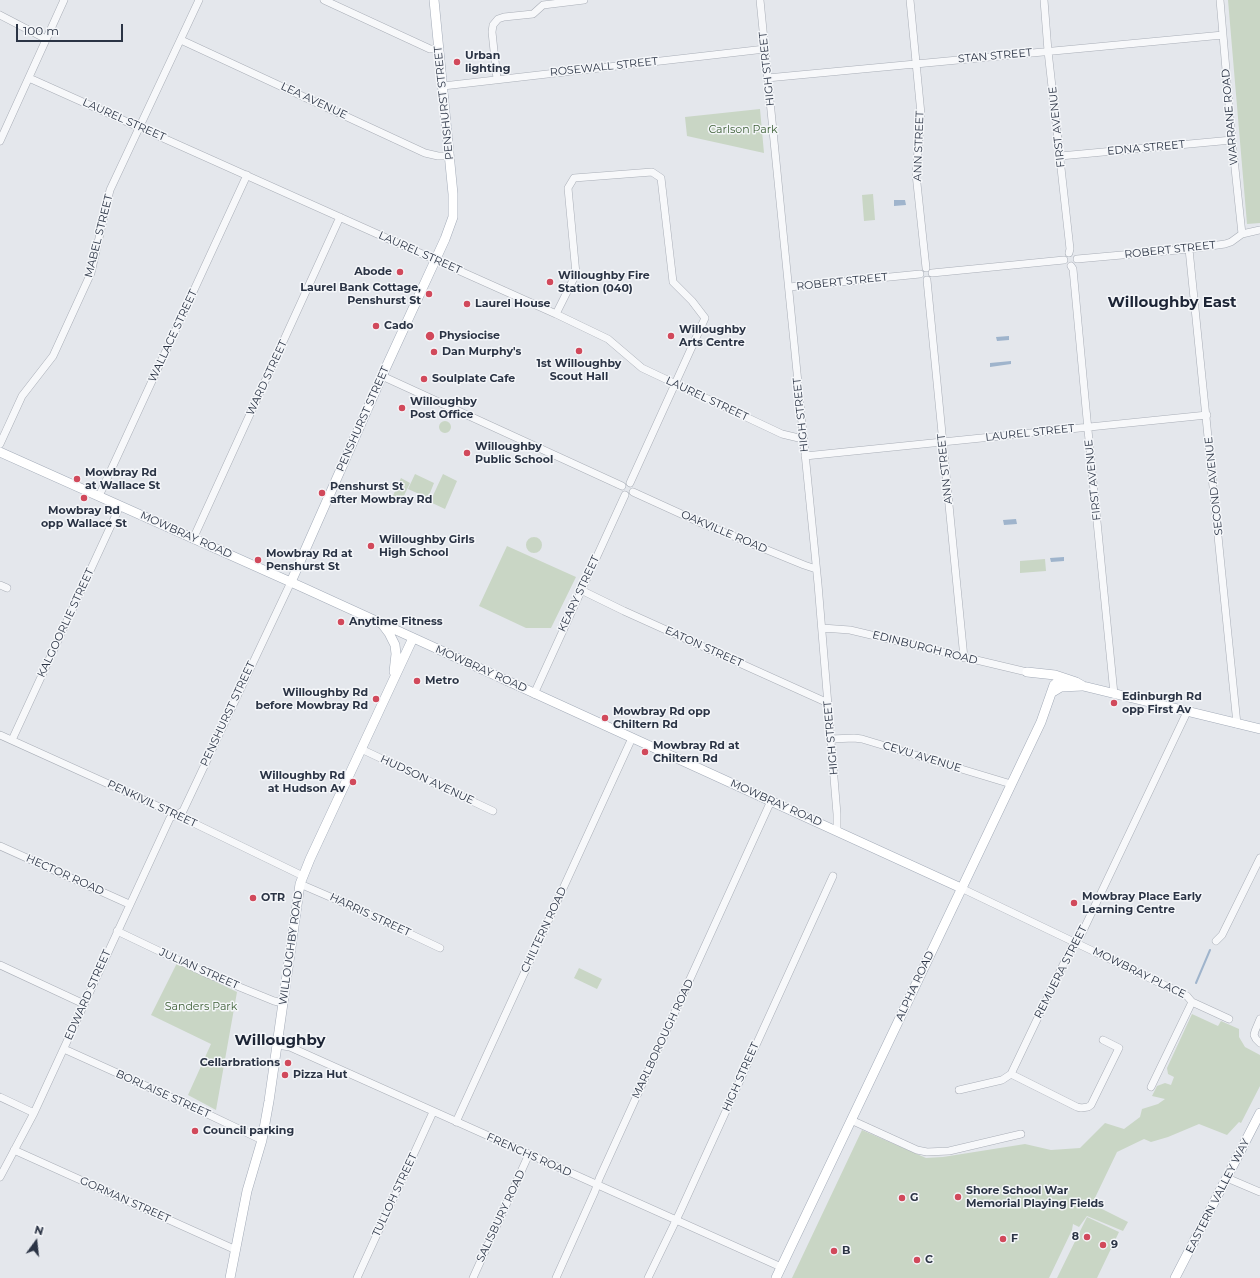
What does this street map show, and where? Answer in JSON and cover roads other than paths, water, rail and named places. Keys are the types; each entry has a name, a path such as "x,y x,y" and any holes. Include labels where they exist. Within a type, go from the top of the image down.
{"main road":[{"name":"PENSHURST STREET","path":"291,582 382,376 436,260 453,217 453,194 434,0"},
{"name":"MOWBRAY ROAD","path":"0,452 291,582 961,888"},
{"path":"380,623 389,633 395,645 395,678"},
{"name":"WILLOUGHBY ROAD","path":"230,1278 247,1191 262,1140 301,880 413,638"},
{"path":"1027,672 1040,677 1049,683 1051,693 1062,687 1079,686"},
{"path":"1027,672 1055,675 1062,680"},
{"path":"1040,677 1062,680 1079,686 1260,729"},
{"name":"ALPHA ROAD","path":"776,1278 1011,784 1040,722 1054,685 1062,680"},
{"name":"EASTERN VALLEY WAY","path":"1175,1278 1260,1113"}],"street":[{"path":"0,141 64,0"},
{"name":"MABEL STREET","path":"0,444 22,396 53,356 91,274 110,190 199,0"},
{"path":"324,0 430,49 438,49"},
{"path":"497,79 492,32 493,25 498,19 504,16 533,14 543,5 584,0"},
{"name":"HIGH STREET","path":"760,0 822,628 837,814 837,831"},
{"name":"ANN STREET","path":"910,0 921,114 916,174 926,268"},
{"name":"FIRST AVENUE","path":"1044,0 1048,52 1070,249 1069,253"},
{"name":"WARRANE ROAD","path":"1220,0 1242,234"},
{"path":"0,15 46,40"},
{"name":"STAN STREET","path":"767,78 1223,35"},
{"name":"LEA AVENUE","path":"181,40 425,153 438,156 449,156"},
{"name":"ROSEWALL STREET","path":"443,86 765,49"},
{"name":"LAUREL STREET","path":"28,78 556,314 608,339 642,368 778,432 794,438 803,439"},
{"name":"EDNA STREET","path":"1060,156 1232,140"},
{"path":"556,314 576,274 568,188 574,178 652,172 661,178 673,282 692,301 705,318 630,483"},
{"name":"WALLACE STREET","path":"99,496 247,175"},
{"name":"WARD STREET","path":"193,539 340,217"},
{"name":"ROBERT STREET","path":"1077,259 1189,249 1225,244 1231,242 1242,234 1260,230"},
{"name":"SECOND AVENUE","path":"1189,249 1207,415 1237,724"},
{"path":"1069,253 1073,254 1077,259 1075,264 1071,266 1066,264 1064,260 1065,256 1069,253"},
{"path":"932,273 1064,260"},
{"name":"FIRST AVENUE","path":"1071,266 1073,269 1114,694"},
{"path":"926,268 930,269 932,273 931,278 927,280 921,278 921,270 926,268"},
{"name":"ROBERT STREET","path":"788,287 920,274"},
{"name":"ANN STREET","path":"927,280 964,658"},
{"path":"382,376 622,486"},
{"name":"LAUREL STREET","path":"805,456 1207,415"},
{"path":"622,486 625,483 630,483"},
{"path":"622,486 621,491 625,495 630,495 633,492 633,487 630,483"},
{"name":"OAKVILLE ROAD","path":"633,492 701,523 804,565 816,568"},
{"name":"KEARY STREET","path":"534,694 625,495"},
{"name":"KALGOORLIE STREET","path":"12,740 120,506"},
{"name":"PENSHURST STREET","path":"177,815 185,808 280,602 291,582"},
{"name":"EATON STREET","path":"581,590 624,611 828,703"},
{"name":"EDINBURGH ROAD","path":"822,628 850,630 1027,672"},
{"name":"REMUERA STREET","path":"1011,1074 1074,942 1081,935 1187,712"},
{"name":"PENKIVIL STREET","path":"0,735 177,815 301,880"},
{"name":"CHILTERN ROAD","path":"456,1122 632,738"},
{"name":"CEVU AVENUE","path":"831,739 862,739 1011,784"},
{"name":"HUDSON AVENUE","path":"361,749 493,811"},
{"name":"MARLBOROUGH ROAD","path":"556,1278 599,1178 771,801"},
{"name":"EDWARD STREET","path":"0,1177 34,1113 129,904 170,818 177,815"},
{"name":"HECTOR ROAD","path":"0,846 129,904"},
{"path":"1216,941 1222,935 1260,858"},
{"name":"HIGH STREET","path":"648,1278 833,876"},
{"name":"HARRIS STREET","path":"301,880 351,906 440,948"},
{"name":"MOWBRAY PLACE","path":"961,888 1188,996 1192,1002 1229,1019"},
{"name":"JULIAN STREET","path":"117,931 205,973 274,1001 283,1003"},
{"path":"0,965 84,1004"},
{"path":"1151,1087 1192,1002"},
{"path":"1260,1019 1254,1035 1260,1043"},
{"path":"959,1090 1002,1080 1011,1074 1077,1107 1088,1107 1091,1105 1119,1048 1104,1040"},
{"name":"FRENCHS ROAD","path":"277,1045 290,1047 781,1267"},
{"name":"BORLAISE STREET","path":"64,1049 262,1140"},
{"path":"0,1097 34,1113"},
{"name":"TULLOH STREET","path":"357,1278 433,1112"},
{"path":"851,1120 916,1150 927,1152 948,1151 1021,1134"},
{"name":"GORMAN STREET","path":"14,1150 236,1250"},
{"name":"SALISBURY ROAD","path":"473,1278 529,1154"},
{"path":"1227,1178 1260,1192"}],"water":[{"path":"894,200 905,200 906,205 894,206"},
{"path":"1009,336 1009,340 997,341 996,337"},
{"path":"1011,361 1011,364 990,367 990,363"},
{"path":"1016,519 1017,524 1004,525 1003,520"},
{"path":"1064,557 1064,561 1051,562 1050,558"}],"waterway":[{"path":"1196,983 1210,950"}],"place":[{"name":"Urban lighting","path":"457,62"},
{"name":"Abode","path":"400,272"},
{"name":"Willoughby Fire Station (040)","path":"550,282"},
{"name":"Laurel Bank Cottage, Penshurst St","path":"429,294"},
{"name":"Laurel House","path":"467,304"},
{"name":"Cado","path":"376,326"},
{"name":"Physiocise","path":"430,336"},
{"name":"Willoughby Arts Centre","path":"671,336"},
{"name":"1st Willoughby Scout Hall","path":"579,351"},
{"name":"Dan Murphy's","path":"434,352"},
{"name":"Soulplate Cafe","path":"424,379"},
{"name":"Willoughby Post Office","path":"402,408"},
{"name":"Willoughby Public School","path":"467,453"},
{"name":"Mowbray Rd at Wallace St","path":"77,479"},
{"name":"Penshurst St after Mowbray Rd","path":"322,493"},
{"name":"Mowbray Rd opp Wallace St","path":"84,498"},
{"name":"Willoughby Girls High School","path":"371,546"},
{"name":"Mowbray Rd at Penshurst St","path":"258,560"},
{"name":"Anytime Fitness","path":"341,622"},
{"name":"Metro","path":"417,681"},
{"name":"Willoughby Rd before Mowbray Rd","path":"376,699"},
{"name":"Edinburgh Rd opp First Av","path":"1114,703"},
{"name":"Mowbray Rd opp Chiltern Rd","path":"605,718"},
{"name":"Mowbray Rd at Chiltern Rd","path":"645,752"},
{"name":"Willoughby Rd at Hudson Av","path":"353,782"},
{"name":"OTR","path":"253,898"},
{"name":"Mowbray Place Early Learning Centre","path":"1074,903"},
{"name":"Cellarbrations","path":"288,1063"},
{"name":"Pizza Hut","path":"285,1075"},
{"name":"Council parking","path":"195,1131"},
{"name":"Shore School War Memorial Playing Fields","path":"958,1197"},
{"name":"G","path":"902,1198"},
{"name":"8","path":"1087,1237"},
{"name":"F","path":"1003,1239"},
{"name":"9","path":"1103,1245"},
{"name":"B","path":"834,1251"},
{"name":"C","path":"917,1260"}],"district":[{"name":"Willoughby East","path":"1172,303"},
{"name":"Willoughby","path":"280,1041"}],"park label":[{"name":"Carlson Park","path":"743,130"},
{"name":"Sanders Park","path":"201,1007"}]}
